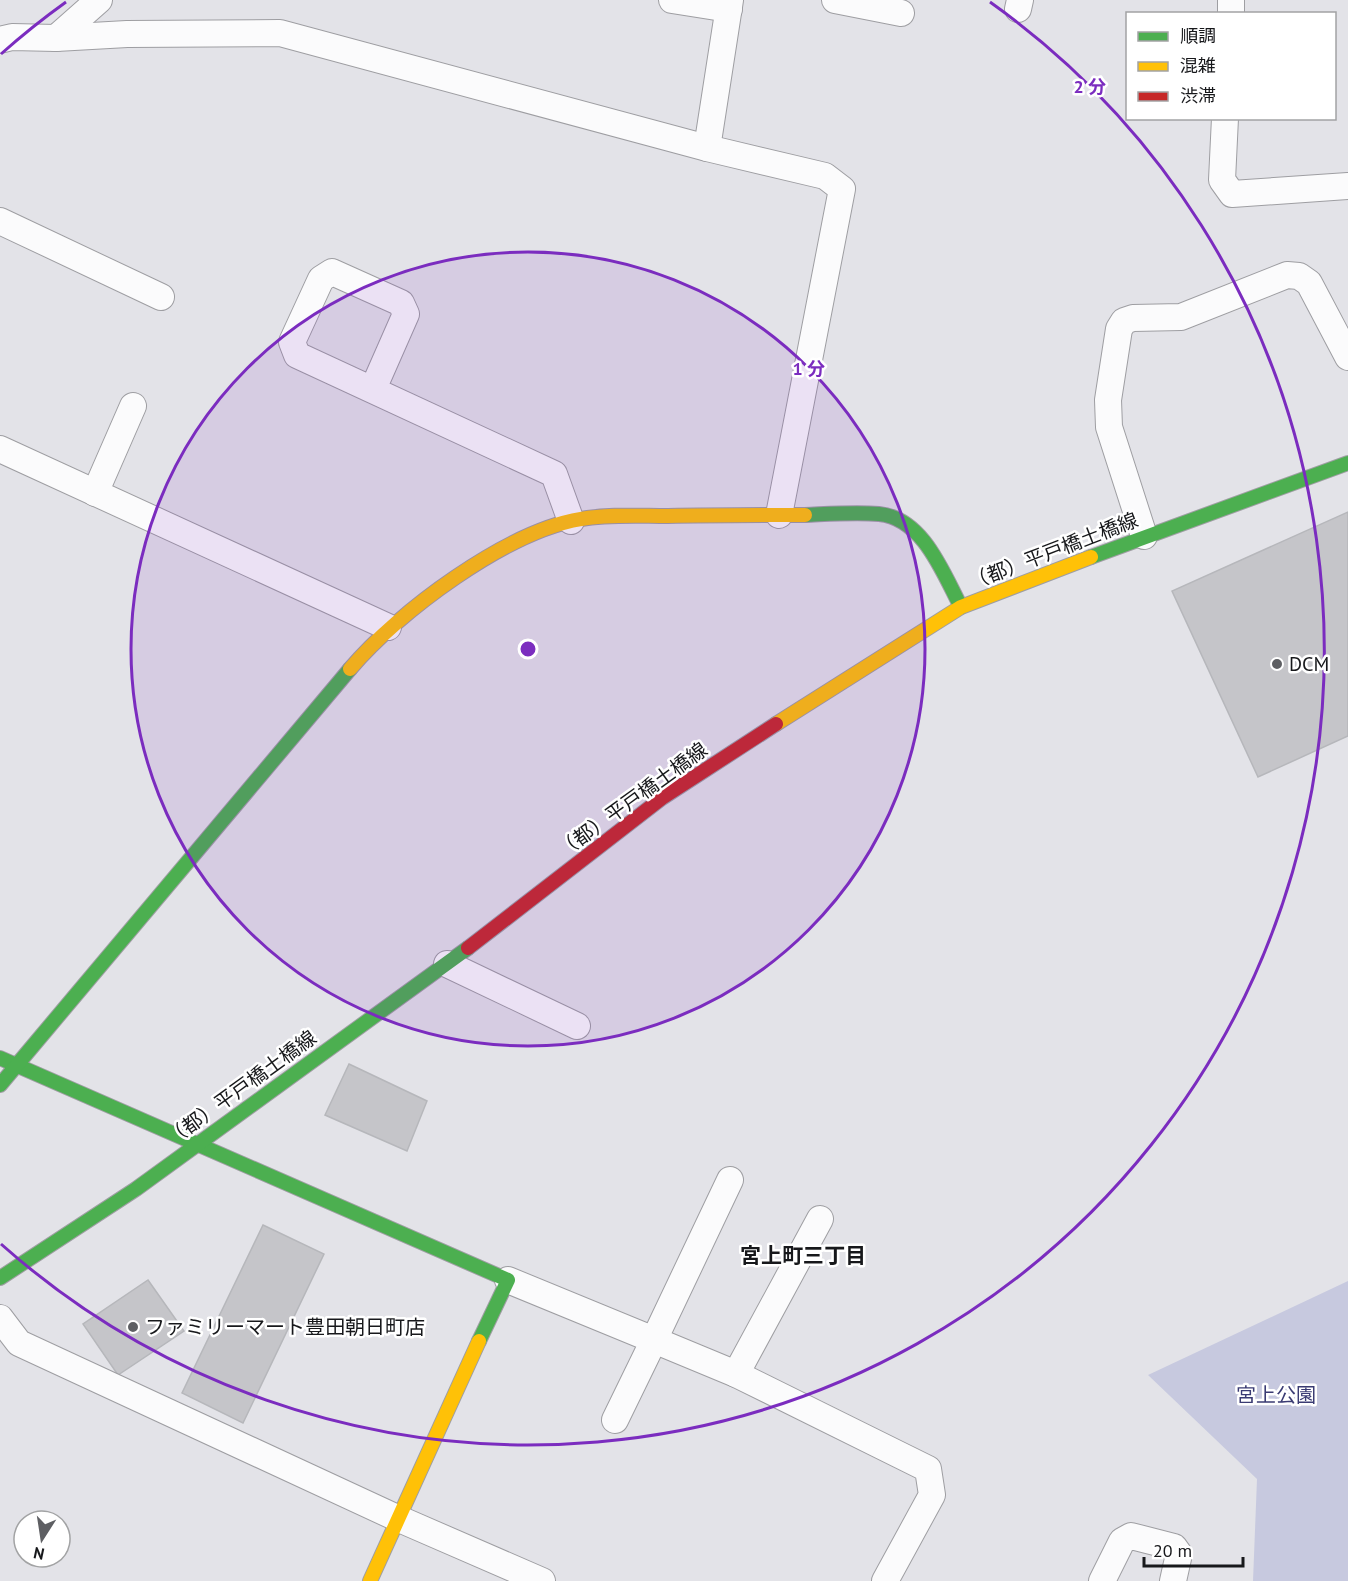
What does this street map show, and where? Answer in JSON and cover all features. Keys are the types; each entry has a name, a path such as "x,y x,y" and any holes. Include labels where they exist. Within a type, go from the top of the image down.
{"street":[{"path":"56,38 99,0"},
{"path":"672,0 730,5 707,148"},
{"path":"834,0 901,13"},
{"path":"0,40 12,37 56,38 127,34 280,33 707,148 825,176 842,189 779,515"},
{"path":"1225,120 1222,180 1232,194 1348,186"},
{"path":"0,221 161,297"},
{"path":"373,389 406,314 401,303 332,272 321,279 292,342 297,355 554,474 571,521"},
{"path":"1144,536 1109,427 1110,388 1119,329 1124,321 1133,318 1181,317 1287,275 1299,276 1309,283 1348,357"},
{"path":"95,493 132,406"},
{"path":"0,449 388,627"},
{"name":"（都）平戸橋土橋線","path":"0,1278 136,1189 447,964 662,798 767,728 961,607 1144,536 1348,463"},
{"path":"0,1085 388,627 466,570 518,542 571,521 614,516 881,514 910,527 929,548 961,607"},
{"path":"447,964 577,1026"},
{"path":"0,1058 507,1280 736,1374 928,1469 932,1495 885,1581"},
{"path":"615,1420 730,1180"},
{"path":"736,1374 820,1218"},
{"path":"370,1581 507,1280"},
{"path":"0,1318 19,1344 397,1518 542,1581"},
{"path":"1102,1581 1122,1541 1131,1536 1174,1547 1179,1554 1173,1581"}],"green space":[{"name":"宮上公園","path":"1348,1281 1348,1581 1253,1581 1257,1479 1148,1375"}],"building":[{"name":"DCM","path":"1348,512 1348,736 1258,777 1172,591"},
{"path":"349,1064 427,1101 407,1151 325,1115"},
{"path":"263,1225 324,1254 243,1423 182,1393"},
{"name":"ファミリーマート豊田朝日町店","path":"148,1280 184,1331 118,1375 83,1324"}],"traffic: fast":[{"path":"1091,557 1348,463"},
{"path":"805,515 879,514 908,525 930,549 961,607"},
{"path":"0,1085 350,669"},
{"path":"0,1278 136,1189 468,948"},
{"path":"0,1058 508,1280 479,1341"}],"traffic: slow":[{"path":"350,669 396,623 456,577 520,539 552,527 592,517 613,516 805,515"},
{"path":"776,724 961,607 1091,557"},
{"path":"370,1581 479,1341"}],"traffic: jam":[{"path":"468,948 662,798 776,724"}],"place":[{"name":"DCM","path":"1277,664"},
{"name":"ファミリーマート豊田朝日町店","path":"133,1327"}],"district":[{"name":"宮上町三丁目","path":"803,1255"}]}
